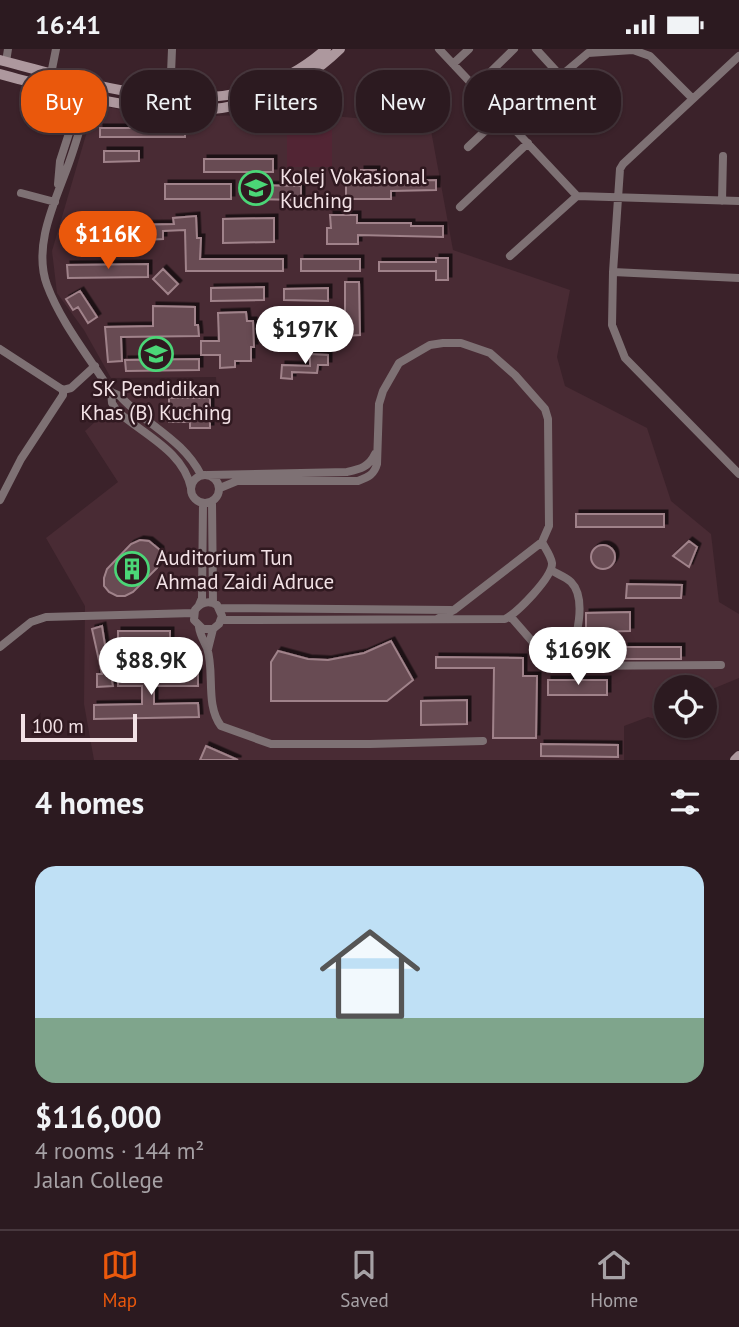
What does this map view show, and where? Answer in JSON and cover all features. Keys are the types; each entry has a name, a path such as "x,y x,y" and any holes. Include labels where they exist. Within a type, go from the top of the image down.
{"main road":[{"path":"216,96 247,91 286,77 304,67 326,49"},
{"path":"107,100 149,109 172,110 221,109 246,104 274,96 296,85 340,49"},
{"path":"3,61 36,70"},
{"path":"0,74 21,80"},
{"path":"735,760 739,756"}],"street":[{"path":"3,61 8,49"},
{"path":"52,70 56,49"},
{"path":"171,70 172,49"},
{"path":"439,49 464,76"},
{"path":"453,64 470,49"},
{"path":"492,70 514,49"},
{"path":"536,49 558,73 563,74 588,53 642,52 650,56 693,99"},
{"path":"739,56 620,169 612,325 625,358 739,474"},
{"path":"70,133 43,249 46,284 111,392 112,403 117,411 181,462 188,475 194,498 208,503"},
{"path":"64,162 74,133"},
{"path":"468,146 482,133"},
{"path":"518,133 577,196"},
{"path":"460,207 528,143"},
{"path":"722,201 723,156"},
{"path":"21,193 55,202"},
{"path":"510,257 577,196 739,201"},
{"path":"613,272 739,278"},
{"path":"220,488 237,481 358,481 374,473 379,404 398,363 430,345 443,342 461,343 490,353 515,375 545,409 548,419 549,526 542,542 454,610 437,619"},
{"path":"0,349 63,390 71,388 95,366"},
{"path":"0,500 21,459 63,395 63,390"},
{"path":"111,392 120,396 179,445 204,475 215,478 220,488 218,496 208,503"},
{"path":"191,488 194,480 204,475 347,472 364,468 370,463 377,448"},
{"path":"208,503 216,606 221,620"},
{"path":"208,503 202,598 197,609 197,625 208,649"},
{"path":"484,741 271,744 250,738 218,722 212,694 208,649 213,629 221,620 505,619 546,579 551,570 552,562 542,542"},
{"path":"551,570 570,582 579,600 577,633 568,666"},
{"path":"0,647 36,620 47,617 166,615 197,609 206,602 216,606 454,610"},
{"path":"361,621 364,610"},
{"path":"166,615 213,629"},
{"path":"510,616 551,663 557,666 721,665"}],"shaded area":[{"path":"107,107 121,110 121,133 216,133 216,116 230,115 230,133 342,133 342,117 356,118 356,133 431,133 453,250 570,290 557,357 565,386 647,428 671,501 711,534 719,602 739,614 739,678 717,687 717,675 654,675 654,719 648,717 624,726 624,760 94,760 84,704 85,606 46,538 118,482 85,431 128,392 217,394 216,377 111,378 84,330 57,293 52,251 87,133 107,133"},
{"path":"287,133 332,133 332,167 287,167"}],"building":[{"path":"107,128 121,128 121,133 185,133 185,137 100,137 100,133 107,133"},
{"path":"104,151 139,151 139,161 104,162"},
{"path":"204,159 273,159 273,172 204,172"},
{"path":"361,170 376,170 376,182 436,180 436,190 391,191 391,199 346,199 346,178 361,178"},
{"path":"165,184 231,184 231,199 165,199"},
{"path":"250,185 301,186 301,200 250,199"},
{"path":"330,215 357,215 357,223 443,226 443,237 358,235 358,244 327,244 327,228 331,228"},
{"path":"196,216 197,238 201,238 200,259 283,259 283,271 186,271 185,230 163,231 163,239 125,241 114,241 114,233 77,234 77,219 125,218 125,225 174,224 173,218"},
{"path":"274,218 274,242 223,243 223,219"},
{"path":"436,258 448,258 448,280 436,280 436,271 379,271 379,262 436,262"},
{"path":"301,259 360,259 360,271 301,271"},
{"path":"148,264 148,277 68,278 67,265"},
{"path":"163,269 178,284 168,294 153,279"},
{"path":"345,282 359,282 360,335 297,339 297,324 345,323"},
{"path":"264,287 264,300 211,301 211,288"},
{"path":"328,288 328,301 284,300 284,289"},
{"path":"80,291 97,317 88,323 78,307 73,310 66,299"},
{"path":"153,306 195,307 195,325 198,325 199,336 121,337 122,361 108,362 105,327 153,326"},
{"path":"246,312 247,321 253,321 254,347 251,347 251,361 235,361 235,367 220,368 220,355 201,355 201,341 219,341 218,313"},
{"path":"310,354 328,355 328,365 318,365 317,373 292,372 292,379 281,378 282,365 310,366"},
{"path":"199,359 199,370 126,371 125,360"},
{"path":"169,398 210,398 210,428 190,428 190,422 169,422"},
{"path":"576,514 664,514 664,527 576,527"},
{"name":"Auditorium Tun Ahmad Zaidi Adruce","path":"140,540 149,541 160,550 161,559 157,568 133,592 125,596 109,592 104,586 107,569 131,544"},
{"path":"689,541 697,547 689,567 673,556"},
{"path":"598,545 608,545 615,552 615,562 608,569 598,569 591,562 591,552"},
{"path":"627,584 682,585 681,598 626,598"},
{"path":"630,612 630,631 586,632 586,613"},
{"path":"102,626 113,686 97,687 97,674 102,674 92,629"},
{"path":"118,631 170,631 170,649 118,649"},
{"path":"391,641 413,680 387,701 271,701 271,662 278,651 308,659 328,660 364,653"},
{"path":"625,647 681,647 681,659 625,659"},
{"path":"436,657 523,658 523,676 537,676 536,738 493,738 494,668 436,668"},
{"path":"198,672 198,686 154,686 154,704 198,703 199,717 94,719 94,705 142,704 142,686 118,686 118,673"},
{"path":"548,680 607,680 607,695 548,695"},
{"path":"467,700 467,724 421,725 421,701"},
{"path":"541,744 618,745 618,757 541,756"},
{"path":"206,746 238,760 200,760"}],"place":[{"name":"Kolej Vokasional Kuching","path":"256,188"},
{"name":"SK Pendidikan Khas (B) Kuching","path":"156,354"},
{"name":"Auditorium Tun Ahmad Zaidi Adruce","path":"132,569"}]}
